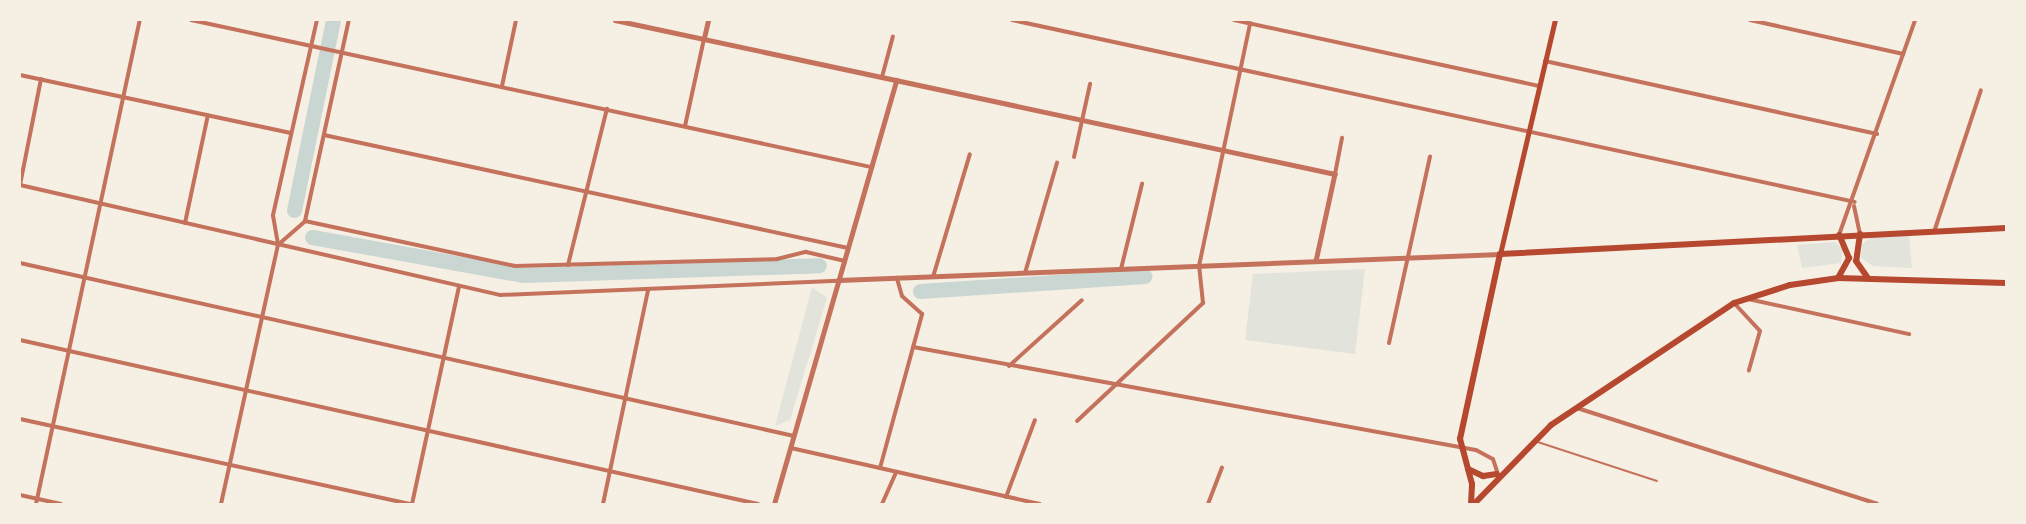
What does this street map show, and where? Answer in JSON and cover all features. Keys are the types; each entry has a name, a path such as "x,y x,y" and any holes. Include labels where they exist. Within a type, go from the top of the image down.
{"main road":[{"path":"1473,504 1467,468 1460,448 1500,254 1555,20"},
{"path":"1500,254 1935,229 2007,228"},
{"path":"1860,234 1856,261 1868,278"},
{"path":"1838,278 1849,258 1839,235"},
{"path":"1473,504 1531,440 1574,407 1734,303 1838,278 2006,284"},
{"path":"1467,468 1483,477 1498,474"}],"street":[{"path":"36,502 140,20"},
{"path":"191,20 872,167"},
{"path":"221,504 278,244 273,215 317,20"},
{"path":"278,244 305,221 349,20"},
{"path":"502,86 516,20"},
{"path":"615,20 1335,174"},
{"path":"686,126 708,20"},
{"path":"1012,20 1854,202"},
{"path":"1234,20 1539,86"},
{"path":"1750,20 1904,54"},
{"path":"1839,235 1854,202 1915,20"},
{"path":"1077,421 1200,309 1204,296 1199,266 1250,23"},
{"path":"882,77 893,36"},
{"path":"1545,61 1877,134"},
{"path":"20,75 291,134"},
{"path":"41,80 20,185 459,286 514,296 839,280 1500,254"},
{"path":"774,504 896,80"},
{"path":"1074,157 1090,84"},
{"path":"1935,229 1981,90"},
{"path":"568,265 607,109"},
{"path":"185,223 208,116"},
{"path":"324,135 848,248"},
{"path":"1316,261 1342,138"},
{"path":"933,277 970,154"},
{"path":"1389,343 1430,156"},
{"path":"1025,273 1057,163"},
{"path":"1121,269 1142,184"},
{"path":"1854,202 1860,234"},
{"path":"305,221 515,266 777,259 806,252 845,261"},
{"path":"20,263 795,436"},
{"path":"880,468 922,314 902,296 897,278"},
{"path":"20,419 411,504 459,286"},
{"path":"603,504 648,290"},
{"path":"1744,299 1909,334"},
{"path":"1009,367 1082,300"},
{"path":"1734,303 1760,331 1749,370"},
{"path":"20,340 758,504"},
{"path":"913,347 1093,384 1120,382 1460,448 1489,455 1498,474"},
{"path":"1574,407 1877,504"},
{"path":"1006,497 1035,420"},
{"path":"791,448 1040,504"},
{"path":"1208,504 1222,468"},
{"path":"882,504 896,472"},
{"path":"20,495 36,502 61,504"}],"lane":[{"path":"1531,440 1658,481"}],"shaded area":[{"path":"1909,235 1912,268 1873,266 1861,258 1862,244 1870,238"},
{"path":"1835,242 1843,249 1841,263 1802,268 1797,245"},
{"path":"1365,269 1355,354 1245,340 1253,274"},
{"path":"812,287 827,298 790,420 775,426"}],"waterway":[{"path":"294,210 333,20"},
{"path":"312,237 524,275 819,265"},
{"path":"920,291 1144,276"}]}
